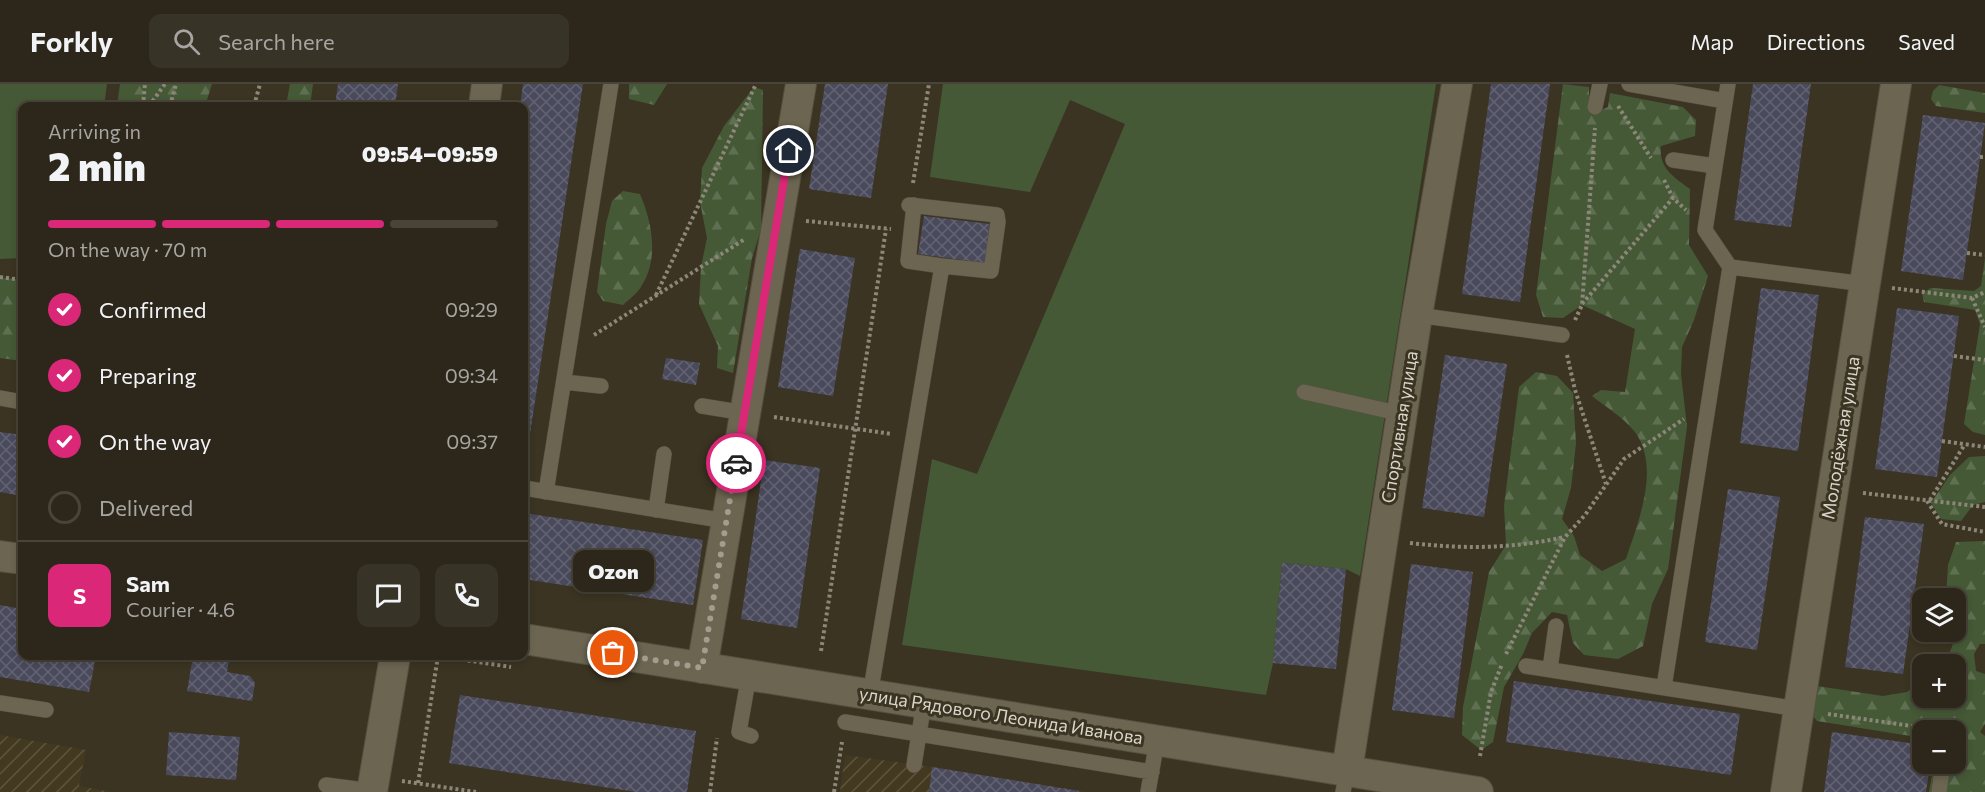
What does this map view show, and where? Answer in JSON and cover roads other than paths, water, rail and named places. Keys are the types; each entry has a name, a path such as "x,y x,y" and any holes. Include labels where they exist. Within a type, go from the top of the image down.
{"street":[{"path":"484,102 487,84"},
{"path":"702,668 801,84"},
{"name":"Спортивная улица","path":"1345,781 1417,315 1457,84"},
{"name":"Молодёжная улица","path":"1786,792 1798,709 1876,285 1896,84"},
{"path":"0,555 18,558"},
{"name":"улица Рядового Леонида Иванова","path":"528,640 1156,741 1345,781 1479,792"},
{"path":"373,786 394,660"}],"lane":[{"path":"546,492 611,84"},
{"path":"1596,107 1600,84"},
{"path":"1629,84 1725,101"},
{"path":"1664,687 1730,267 1705,230 1728,84"},
{"path":"1673,160 1715,166"},
{"path":"912,205 997,215 991,272 942,266 908,261 912,205"},
{"path":"870,694 942,266"},
{"path":"1730,267 1876,285"},
{"path":"1417,315 1562,335"},
{"path":"564,382 601,386"},
{"path":"1305,392 1402,414"},
{"path":"0,398 18,401"},
{"path":"702,405 745,413"},
{"path":"656,510 664,454"},
{"path":"528,489 726,521"},
{"path":"1550,669 1556,626"},
{"path":"1526,666 1798,709"},
{"path":"749,675 739,732 751,736"},
{"path":"0,703 46,710"},
{"path":"914,765 924,703"},
{"path":"845,722 1152,772"},
{"path":"1148,792 1156,741"},
{"path":"1939,792 1942,774"},
{"path":"326,784 373,786"}],"place":[{"name":"Ozon","path":"613,653"}]}
